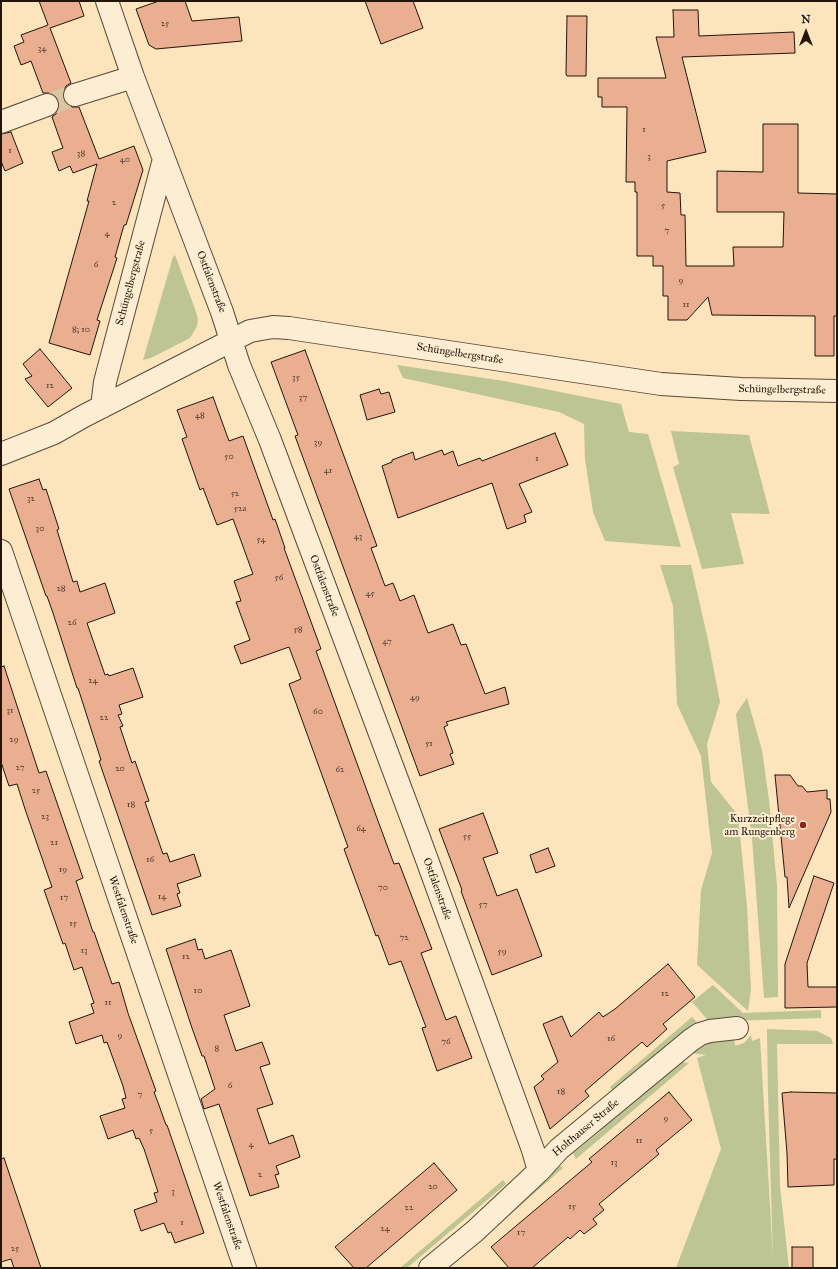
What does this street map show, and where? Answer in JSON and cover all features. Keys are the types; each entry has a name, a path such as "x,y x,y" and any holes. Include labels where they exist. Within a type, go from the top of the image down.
{"street":[{"name":"Ostfalenstraße","path":"108,1 133,77 222,312 239,365 270,440 420,842 533,1150 539,1171"},
{"path":"75,95 133,77"},
{"path":"1,122 47,105"},
{"name":"Schüngelbergstraße","path":"102,407 105,382 164,159"},
{"name":"Schüngelbergstraße","path":"1,454 54,433 232,340 260,328 289,328 661,384 741,389 837,391"},
{"name":"Westfalenstraße","path":"1,552 245,1268"},
{"name":"Holthauser Straße","path":"430,1268 475,1231 539,1171 559,1148 691,1040 700,1034 710,1031 737,1028"}],"green space":[{"path":"175,255 195,309 198,319 197,326 190,338 151,358 143,360 173,257"},
{"path":"397,365 504,381 621,404 629,432 648,434 681,547 605,541 593,512 585,459 584,424 559,412 403,378"},
{"path":"671,431 749,435 770,514 731,513 744,564 702,569 673,467 679,464"},
{"path":"660,565 691,565 708,640 720,702 707,744 711,782 738,815 747,906 751,990 748,1011 697,965 701,890 712,853 701,756 677,704 673,606"},
{"path":"747,698 762,750 769,800 777,886 778,997 764,998 752,838 736,714"},
{"path":"713,985 743,1013 821,1010 821,1018 730,1021 712,1025 692,1002"},
{"path":"692,1017 699,1025 616,1095 610,1087"},
{"path":"767,1029 817,1031 831,1038 833,1044 777,1044 780,1186 789,1268 676,1268 721,1149 697,1058 706,1055 682,1052 734,1033 735,1046 744,1043 751,1035 752,1041 760,1038 773,1257"},
{"path":"676,1063 689,1063 576,1159 573,1153 597,1134 624,1107"},
{"path":"560,1166 563,1168 490,1232 492,1224"},
{"path":"503,1180 506,1184 407,1268 400,1268"}],"building":[{"path":"39,1 79,1 84,16 50,28 71,83 66,86 63,92 63,99 66,104 72,107 79,107 99,159 134,146 143,170 126,225 124,225 115,257 117,258 97,320 100,321 90,355 49,343 89,201 87,201 97,164 73,173 70,166 59,171 52,152 63,148 52,117 57,113 59,101 55,95 43,93 31,61 21,65 14,46 24,42 21,35 48,25"},
{"path":"159,1 185,1 192,21 239,17 242,41 156,49 149,45 136,9"},
{"path":"365,1 413,1 423,28 381,44"},
{"path":"673,10 698,10 699,36 794,32 795,53 682,57 706,152 667,161 667,192 680,193 681,215 685,215 686,266 734,266 733,247 783,247 784,212 717,212 717,171 763,172 763,124 798,124 798,193 837,194 837,316 834,316 834,356 815,356 815,316 712,315 708,297 687,320 668,320 668,296 663,296 663,266 653,266 653,256 637,256 637,192 635,192 635,182 626,182 627,107 602,107 602,97 598,97 598,78 666,78 656,37 674,37"},
{"path":"567,16 587,16 586,76 567,76 566,74"},
{"path":"11,132 23,163 5,171 1,161 1,134"},
{"path":"40,349 72,388 48,407 25,379 32,376 23,364"},
{"path":"305,350 377,546 371,548 385,586 393,583 400,601 414,595 428,633 453,624 461,645 466,644 485,694 505,687 509,704 446,722 448,725 444,727 453,753 450,754 454,764 420,776 295,436 298,435 271,362"},
{"path":"379,389 381,394 389,392 395,412 367,420 360,395"},
{"path":"213,397 229,441 243,436 273,520 275,519 321,649 316,651 378,821 394,864 399,863 432,949 421,953 446,1020 456,1016 472,1058 437,1071 422,1028 426,1027 401,961 389,965 378,935 376,936 344,849 348,847 289,684 301,679 289,647 241,664 234,646 250,640 236,602 241,601 234,581 253,574 233,519 217,525 203,488 200,490 182,439 187,437 177,410"},
{"path":"555,433 568,465 519,484 532,512 524,515 526,522 507,529 492,483 398,518 382,466 392,462 392,460 413,452 415,460 442,450 444,455 453,451 458,466 480,458 482,461"},
{"path":"39,479 43,490 46,489 59,529 57,530 73,582 77,581 80,592 105,583 115,613 87,623 105,675 108,674 109,676 133,668 143,697 119,705 122,714 118,715 123,726 120,727 132,763 135,761 149,801 145,802 163,854 167,853 170,862 194,854 201,876 177,884 180,893 177,894 181,906 152,915 99,761 101,760 53,613 9,489"},
{"path":"4,666 39,773 46,771 83,878 76,881 93,932 112,984 119,982 128,1013 156,1091 154,1092 167,1125 204,1233 175,1243 171,1232 168,1233 164,1223 141,1231 134,1210 157,1202 154,1193 158,1192 144,1149 139,1138 136,1139 133,1130 108,1139 100,1116 125,1108 122,1099 126,1098 107,1042 104,1043 102,1035 76,1044 69,1022 94,1013 91,1004 94,1003 82,967 74,970 65,943 63,944 44,890 52,887 17,784 9,786 1,762 1,667"},
{"name":"Kurzzeitpflege am Rungenberg","path":"775,775 790,775 798,786 802,786 807,792 827,790 827,799 830,799 831,812 789,908 787,877 785,877"},
{"path":"483,813 498,853 483,858 497,896 517,889 542,956 492,975 439,829"},
{"path":"548,848 555,866 536,873 530,855"},
{"path":"814,876 834,883 807,963 808,987 837,987 837,1007 785,1008 785,964"},
{"path":"195,939 198,950 202,949 205,959 231,950 250,1006 224,1015 236,1051 262,1042 270,1064 260,1067 273,1104 257,1109 269,1144 293,1135 300,1157 276,1166 279,1174 275,1175 279,1187 250,1196 219,1104 204,1109 201,1099 215,1089 204,1056 202,1056 192,1028 166,949"},
{"path":"668,964 695,997 663,1024 667,1029 647,1047 642,1042 585,1091 589,1096 550,1129 534,1087 544,1079 541,1076 558,1062 543,1024 562,1016 571,1037 599,1012 603,1017 615,1009"},
{"path":"669,1092 692,1120 656,1150 659,1154 599,1204 604,1210 593,1219 597,1224 584,1234 580,1230 570,1239 568,1237 532,1268 509,1268 491,1247 592,1162 589,1159"},
{"path":"782,1093 837,1093 837,1159 834,1159 834,1185 788,1187"},
{"path":"4,1158 41,1268 14,1268 11,1259 1,1262 1,1159"},
{"path":"434,1163 457,1190 366,1268 354,1268 335,1247"},
{"path":"792,1247 813,1247 813,1268 792,1268"}],"tunnel":[{"path":"47,105 75,95"}],"place":[{"name":"Kurzzeitpflege am Rungenberg","path":"803,825"}]}
